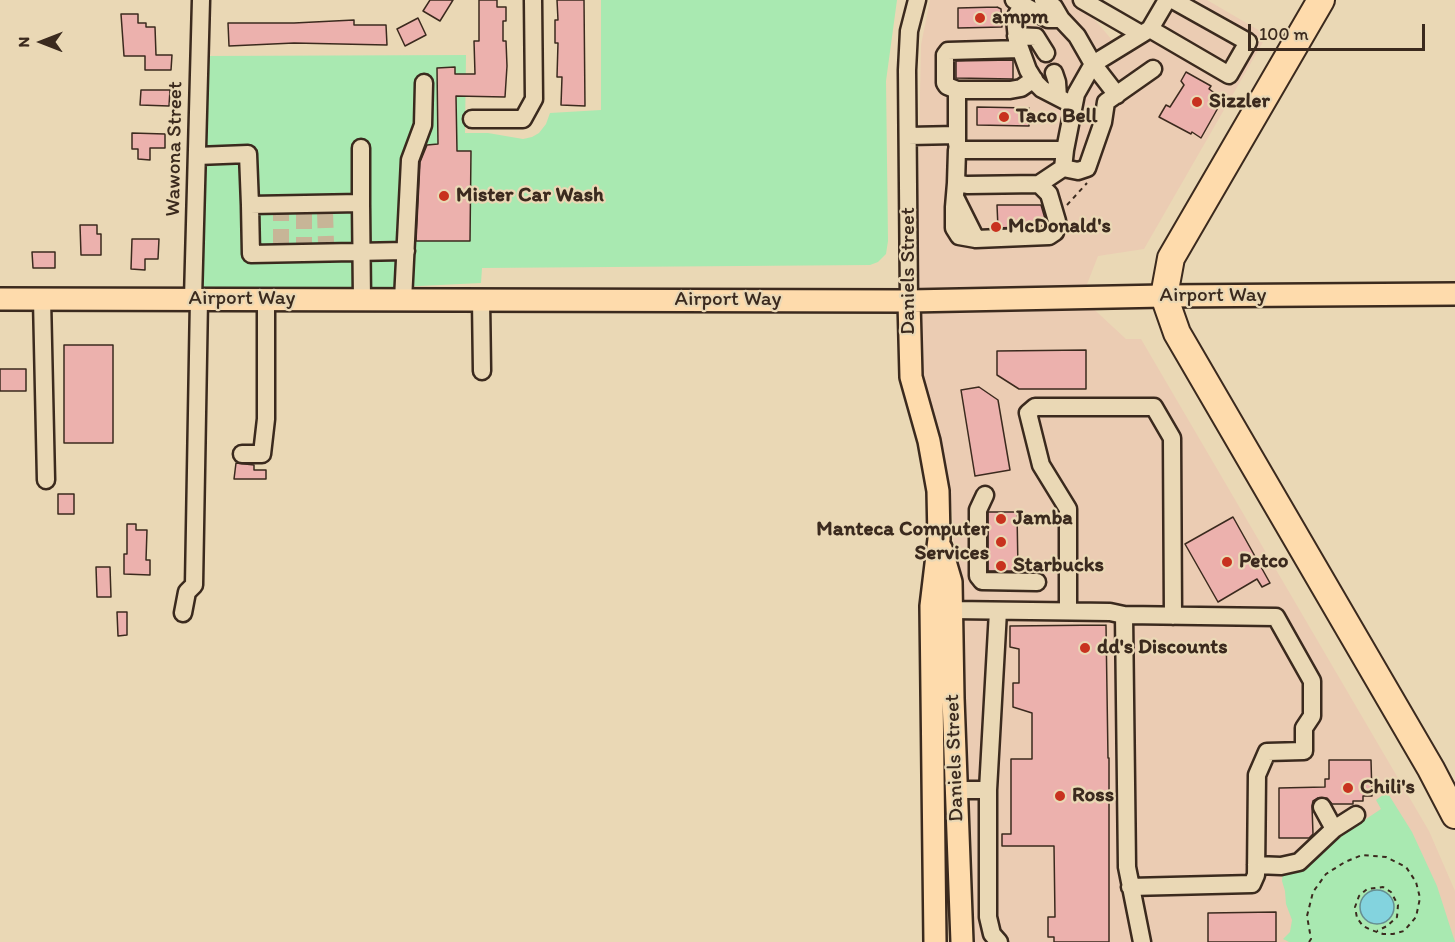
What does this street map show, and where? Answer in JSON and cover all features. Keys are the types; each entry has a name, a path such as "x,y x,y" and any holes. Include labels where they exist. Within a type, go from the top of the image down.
{"highway":[{"path":"1321,0 1171,258 1164,296 1177,333 1455,815"}],"main road":[{"name":"Airport Way","path":"0,299 909,301 1455,294"},
{"name":"Daniels Street","path":"909,301 911,376 929,441 938,491 939,539 931,606 935,942"},
{"name":"Daniels Street","path":"939,539 951,582 962,942"}],"street":[{"name":"Wawona Street","path":"183,613 187,592 194,585 197,156 201,0"},
{"path":"472,119 523,119 534,99 533,0"},
{"name":"Daniels Street","path":"909,301 909,31 917,0"},
{"path":"1043,0 1054,8 1060,19 1077,36 1093,64 1117,95"},
{"path":"1082,0 1229,75 1248,42 1173,0"},
{"path":"1062,168 1076,94 1093,64 1146,31 1167,0"},
{"path":"1060,19 1048,19 1018,2 1015,18 1018,42 1034,80 1042,89 1073,105"},
{"path":"1034,80 1020,88 957,90 946,86 945,55 948,51 1018,42 1036,37 1046,53"},
{"path":"955,189 967,185 1039,184 1062,168 1078,171 1087,168 1107,102 1153,69"},
{"path":"1054,73 1058,97"},
{"path":"403,300 410,160 423,125 424,83"},
{"path":"957,90 954,228 959,236 976,238 1049,236 1055,232 1057,221 1049,194 1039,184"},
{"path":"908,136 957,143 1065,150"},
{"path":"361,148 362,300"},
{"path":"197,156 248,154 251,254 281,249 325,248 406,251"},
{"path":"250,206 325,208 361,203"},
{"path":"42,299 46,480"},
{"path":"242,454 262,454 267,419 266,299"},
{"path":"481,300 482,371"},
{"path":"1068,611 1068,509 1041,465 1028,413 1035,407 1154,407 1172,438 1173,616"},
{"path":"985,495 978,510 978,576 982,581 1037,582"},
{"path":"934,584 939,601 952,610 1276,617 1312,681 1312,717 1304,728 1304,751 1267,752 1257,775 1257,875 1252,884 1130,887"},
{"path":"998,610 988,790 988,917 992,934 999,942"},
{"path":"1124,615 1127,867 1142,942"},
{"path":"956,790 988,790"},
{"path":"1322,807 1334,829"},
{"path":"1257,865 1281,866 1299,862 1334,829 1356,815"}],"path":[{"path":"1309,942 1311,939 1307,916 1313,892 1326,874 1362,855 1386,858 1406,867 1416,882 1420,898 1416,917 1404,931 1383,934 1377,932 1371,930 1363,926 1357,918 1355,908 1359,896 1367,889 1383,887 1395,898 1398,905 1397,917 1387,927 1377,932"}],"shaded area":[{"path":"930,0 1078,0 1112,40 1150,21 1162,0 1207,0 1267,35 1144,249 1098,256 1084,292 916,295 921,45"},
{"path":"1085,301 1126,339 1141,339 1429,831 1455,891 1455,942 964,942 957,597 952,510 921,377 918,309"}],"green space":[{"path":"601,0 897,0 886,81 888,241 886,254 878,262 870,265 482,268 481,283 297,292 202,290 206,56 466,55 465,133 488,133 523,139 539,133 550,113 601,110"},
{"path":"1387,792 1412,832 1437,886 1455,942 1289,942 1283,939 1290,932 1292,920 1286,904 1282,881 1283,871 1357,818 1360,823 1381,809 1376,800"}],"water":[{"path":"1377,890 1389,895 1394,907 1389,919 1377,924 1365,919 1360,907 1365,895"}],"building":[{"path":"430,0 453,0 440,21 423,11"},
{"name":"Mister Car Wash","path":"479,0 497,0 497,7 506,7 503,41 506,41 507,66 505,97 456,96 457,151 471,151 470,241 416,241 420,162 427,145 438,144 437,68 455,67 455,74 475,74 474,41 479,41"},
{"path":"557,0 584,0 585,106 561,105 562,77 557,77 558,43 555,43 555,20 558,20"},
{"name":"ampm","path":"997,7 1001,9 1002,27 958,28 958,8"},
{"path":"121,14 138,14 138,23 146,23 146,27 155,27 156,55 172,55 171,70 145,70 145,56 124,56"},
{"path":"418,18 426,35 405,46 397,29"},
{"path":"354,20 354,25 386,25 387,45 294,43 229,46 228,23"},
{"path":"1013,60 1013,79 956,78 956,61"},
{"name":"Sizzler","path":"1186,72 1211,86 1209,89 1223,99 1201,138 1159,117 1166,105 1170,107 1184,85 1181,81"},
{"path":"141,90 170,90 169,106 140,105"},
{"path":"977,107 1029,108 1029,126 977,125"},
{"path":"132,133 165,134 165,148 150,148 150,160 138,159 138,149 132,149"},
{"path":"997,205 1041,205 1045,226 998,228"},
{"path":"80,225 97,225 97,234 101,234 101,255 81,255"},
{"path":"132,239 159,239 158,259 145,259 145,270 131,269"},
{"path":"32,252 55,252 55,268 33,268"},
{"path":"64,345 113,345 113,443 64,443"},
{"path":"1086,350 1086,389 1019,389 997,375 997,351"},
{"path":"0,369 26,369 26,391 0,391"},
{"path":"979,387 998,400 1010,470 975,476 961,390"},
{"path":"236,463 254,465 254,470 266,470 266,479 234,479"},
{"path":"58,494 74,494 74,514 58,514"},
{"path":"988,512 1017,512 1018,571 988,571"},
{"name":"Petco","path":"1233,517 1270,583 1262,587 1257,579 1218,602 1185,544"},
{"path":"127,524 136,524 136,530 147,530 146,560 150,560 150,575 124,574"},
{"path":"96,567 110,567 111,597 97,597"},
{"path":"117,612 127,612 127,635 118,636"},
{"path":"1106,625 1109,942 1054,942 1054,937 1048,937 1048,917 1055,917 1054,846 1002,846 1002,834 1011,834 1011,759 1032,759 1032,713 1013,707 1013,683 1019,683 1019,649 1010,647 1010,626"},
{"path":"1329,760 1371,760 1372,796 1363,796 1363,801 1353,801 1353,804 1332,804 1327,798 1318,798 1313,801 1312,806 1313,834 1309,838 1279,838 1279,788 1325,787 1325,779 1329,779"},
{"path":"1276,912 1276,942 1208,942 1208,913"}],"tunnel":[{"path":"281,212 281,245"},
{"path":"325,212 326,243"},
{"path":"304,213 304,244"}],"place":[{"name":"ampm","path":"980,18"},
{"name":"Sizzler","path":"1197,102"},
{"name":"Taco Bell","path":"1004,117"},
{"name":"Mister Car Wash","path":"444,196"},
{"name":"McDonald's","path":"996,227"},
{"name":"Jamba","path":"1001,519"},
{"name":"Manteca Computer Services","path":"1001,542"},
{"name":"Petco","path":"1227,562"},
{"name":"Starbucks","path":"1001,566"},
{"name":"dd's Discounts","path":"1085,648"},
{"name":"Chili's","path":"1348,788"},
{"name":"Ross","path":"1060,796"}]}
